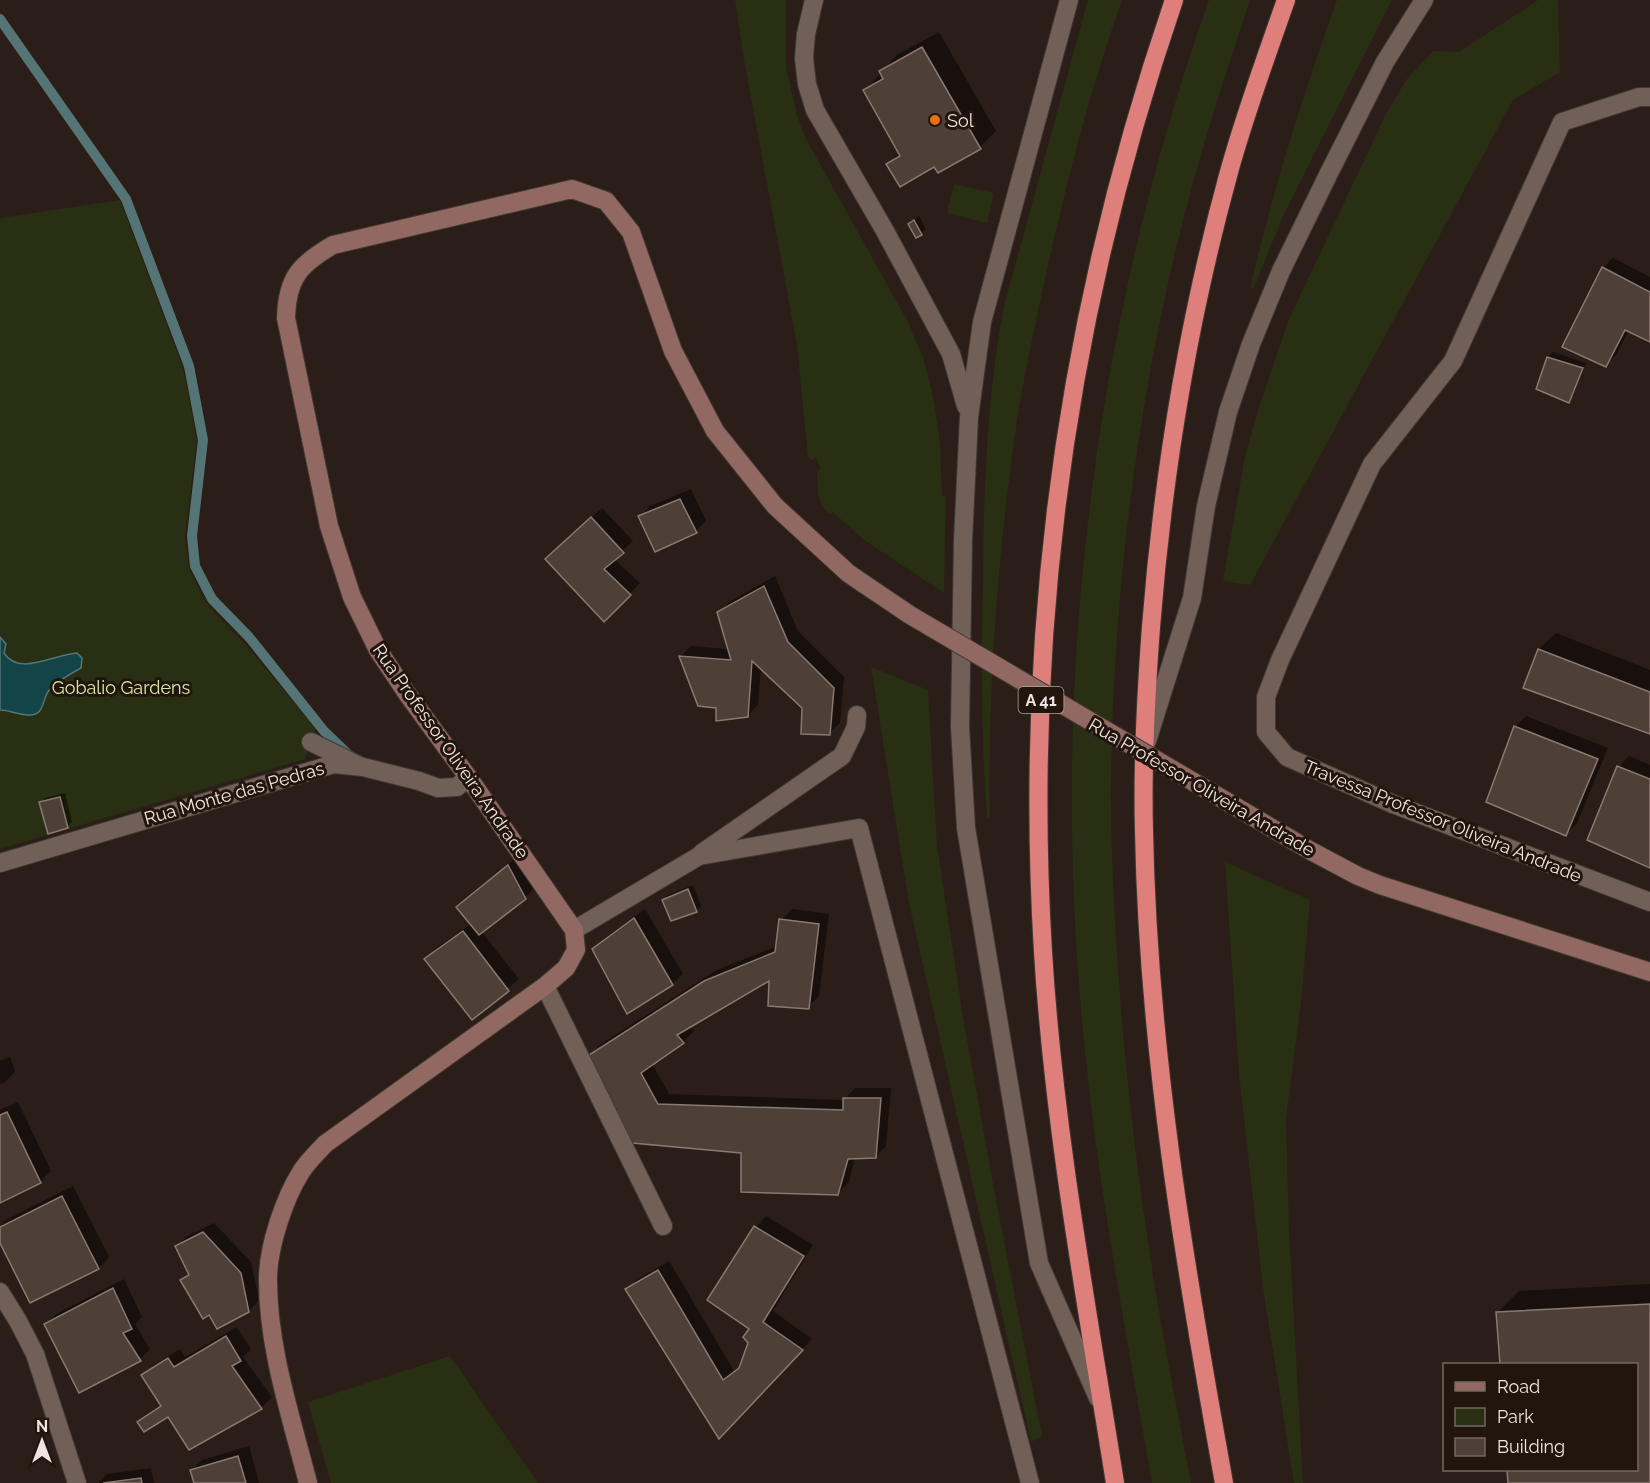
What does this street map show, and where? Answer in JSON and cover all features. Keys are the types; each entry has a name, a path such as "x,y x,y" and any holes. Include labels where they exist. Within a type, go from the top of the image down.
{"highway":[{"name":"A 41","path":"1115,1483 1076,1246 1054,1089 1039,873 1038,784 1043,651 1056,505 1068,419 1090,301 1125,154 1174,0"},
{"path":"1224,1483 1190,1287 1159,1070 1146,901 1144,751 1147,679 1157,549 1175,419 1191,334 1229,170 1286,0"}],"street":[{"path":"1070,0 982,322 969,417 963,541 960,727 966,828 1039,1263 1103,1410"},
{"path":"1144,751 1192,598 1206,506 1220,443 1251,344 1281,271 1385,62 1424,0"},
{"path":"1385,62 1436,0"},
{"path":"811,4 804,58 807,84 815,110 914,282 951,354 969,417"},
{"name":"Travessa Professor Oliveira Andrade","path":"1650,97 1639,97 1562,122 1453,361 1372,464 1280,660 1266,697 1266,732 1287,758 1393,804 1650,902"},
{"name":"Rua Professor Oliveira Andrade","path":"574,930 378,650 352,597 329,526 286,318 286,295 298,273 314,256 333,245 572,189 606,201 631,232 673,351 715,431 775,506 864,584 910,615 1311,851 1358,876 1650,972"},
{"path":"308,1483 272,1341 268,1275 276,1229 301,1171 325,1144 545,986 566,968 576,950 574,930 699,856 842,756 856,727 857,715"},
{"path":"310,742 363,767"},
{"name":"Rua Monte das Pedras","path":"0,863 334,764 363,767 438,788 457,787 468,777"},
{"path":"699,856 859,828 1030,1483"},
{"path":"545,986 663,1226"},
{"path":"0,1292 35,1354 76,1483"}],"green space":[{"path":"735,0 786,0 786,67 797,115 805,137 908,322 924,360 934,401 940,443 942,496 946,496 944,593 864,540 833,512 830,515 820,501 817,471 821,469 816,458 812,460 808,457 797,345"},
{"path":"1088,0 1122,0 1090,99 1072,165 1038,313 1019,409 1006,502 997,592 990,728 990,819 987,819 983,727 982,605 984,506 994,369 1005,302"},
{"path":"1209,0 1250,0 1191,189 1153,355 1131,495 1117,636 1113,707 1112,850 1126,1066 1150,1257 1191,1483 1152,1483 1110,1241 1086,1058 1073,871 1072,744 1079,618 1092,492 1111,367 1137,243 1170,120"},
{"path":"1337,0 1392,0 1285,212 1253,289 1250,288 1279,179 1312,71"},
{"path":"1538,0 1558,0 1560,72 1513,100 1250,585 1223,581 1245,456 1289,319 1386,114 1406,80 1433,51 1459,52"},
{"path":"954,184 994,193 987,223 947,213"},
{"name":"Gobalio Gardens","path":"120,200 183,368 197,439 185,536 189,568 205,602 245,644 316,728 305,759 0,849 0,218"},
{"path":"871,667 928,690 937,846 963,1017 1042,1436 1031,1442 909,903"},
{"path":"1225,862 1310,900 1301,1003 1286,1119 1289,1229 1303,1483 1294,1483 1263,1288 1239,1074"},
{"path":"450,1356 538,1483 331,1483 308,1402"}],"water":[{"path":"0,637 6,644 4,653 11,660 28,664 77,653 82,658 81,668 50,689 38,713 24,715 0,710"}],"building":[{"path":"922,47 981,149 938,173 934,167 900,187 886,164 900,156 863,90 883,79 879,71"},
{"path":"914,220 922,235 916,238 908,224"},
{"path":"1602,267 1650,292 1650,342 1625,330 1606,367 1562,347"},
{"path":"1547,357 1583,368 1569,403 1536,389"},
{"path":"680,499 697,533 655,552 638,516"},
{"path":"591,517 624,553 604,569 631,595 604,622 545,559"},
{"path":"764,586 788,642 834,688 830,735 801,734 802,708 752,661 748,717 716,721 716,708 698,706 679,656 731,660 717,612"},
{"path":"1538,649 1650,692 1650,734 1523,688"},
{"path":"1514,726 1598,759 1566,836 1486,802"},
{"path":"1617,766 1650,779 1650,868 1587,840"},
{"path":"60,797 68,828 48,834 39,802"},
{"path":"508,865 526,899 479,935 456,907"},
{"path":"688,889 697,912 671,921 662,900"},
{"path":"634,918 673,985 627,1014 592,949"},
{"path":"779,919 819,924 809,1009 768,1006 769,981 677,1035 684,1043 641,1073 658,1104 843,1110 843,1098 881,1098 876,1158 848,1159 838,1195 741,1192 741,1153 632,1143 589,1055 704,981 775,952"},
{"path":"463,931 509,991 472,1020 424,959"},
{"path":"7,1112 41,1183 0,1203 0,1115"},
{"path":"62,1196 99,1269 30,1303 0,1243 0,1227"},
{"path":"754,1226 804,1256 763,1322 803,1350 719,1439 625,1289 658,1270 723,1380 739,1368 748,1343 743,1337 749,1329 707,1300"},
{"path":"203,1232 241,1273 249,1312 217,1329 209,1315 203,1319 180,1280 189,1275 175,1246"},
{"path":"113,1288 132,1329 123,1333 141,1361 79,1393 44,1324"},
{"path":"1650,1304 1650,1483 1508,1483 1507,1471 1638,1471 1638,1363 1500,1363 1496,1312"},
{"path":"226,1336 241,1361 232,1366 262,1409 189,1450 168,1417 144,1432 137,1422 161,1406 141,1375 168,1358 174,1367"},
{"path":"238,1456 246,1483 194,1483 190,1470"},
{"path":"141,1478 142,1483 103,1483"}],"waterway":[{"path":"0,19 126,199 189,366 203,440 192,536 195,566 212,599 249,637 324,731 349,755"}],"place":[{"name":"Sol","path":"935,120"}]}
